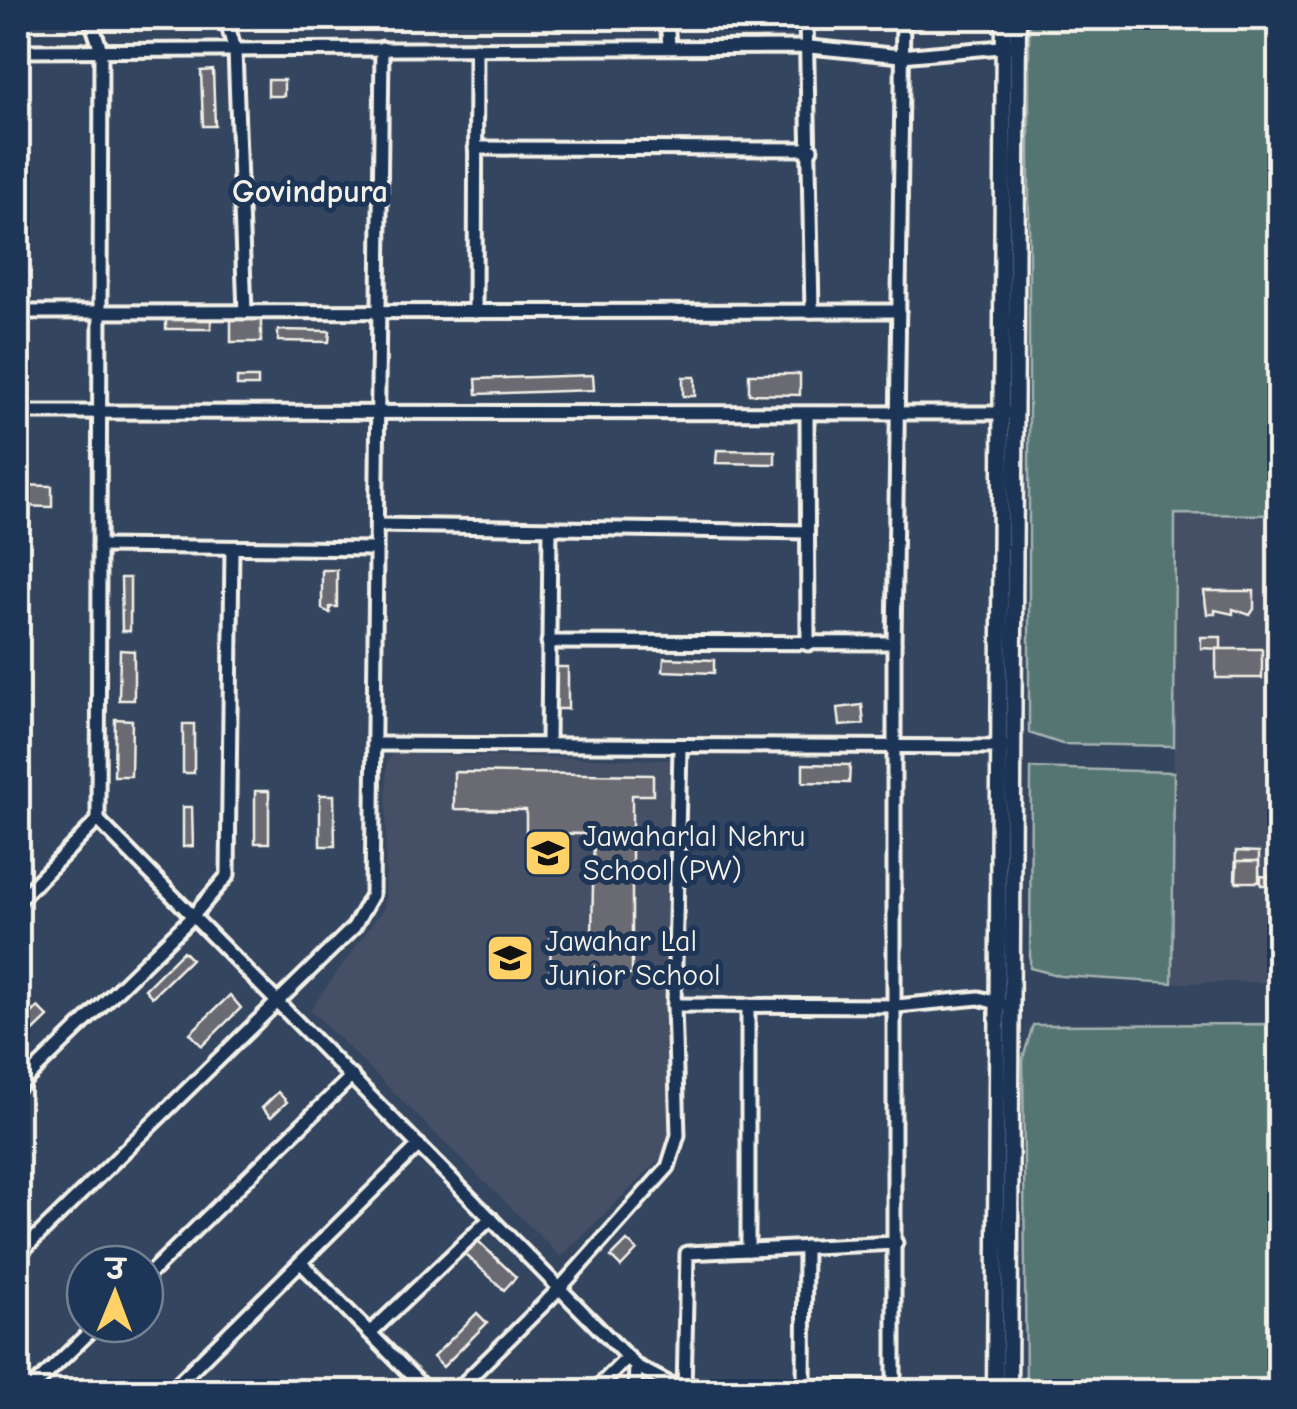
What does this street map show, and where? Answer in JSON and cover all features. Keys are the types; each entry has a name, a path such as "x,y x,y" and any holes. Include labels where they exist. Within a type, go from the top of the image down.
{"street":[{"path":"18,900 98,820 101,50 90,18"},
{"path":"226,18 234,51 245,312"},
{"path":"667,18 669,47"},
{"path":"806,18 810,47 812,311"},
{"path":"894,1389 894,643 903,18"},
{"path":"1004,18 1011,46"},
{"path":"995,1392 1005,1005 1013,984 1006,746 1011,46 1018,18"},
{"path":"18,51 810,47 901,56 1011,46"},
{"path":"18,1255 354,927 372,896 382,48"},
{"path":"475,312 476,48"},
{"path":"475,148 811,149"},
{"path":"18,312 899,311"},
{"path":"18,412 897,416 1008,413"},
{"path":"807,415 808,644"},
{"path":"376,524 806,532"},
{"path":"548,744 550,528"},
{"path":"99,546 376,549"},
{"path":"18,1087 193,916 228,875 232,548"},
{"path":"548,642 894,643"},
{"path":"374,744 680,748 1006,746"},
{"path":"1006,746 996,982 1005,1005 1010,1392"},
{"path":"454,1392 560,1288 668,1167 678,1134 674,1005 680,748"},
{"path":"98,820 632,1361 684,1389 804,1387 950,1392"},
{"path":"979,998 996,982 1013,984"},
{"path":"674,1005 897,1006 979,998 1005,1005"},
{"path":"748,1005 748,1250"},
{"path":"165,1258 352,1076"},
{"path":"170,1392 419,1144"},
{"path":"370,1333 491,1218"},
{"path":"684,1389 687,1252 896,1243"},
{"path":"804,1387 805,1247"},
{"path":"301,1263 428,1392"},
{"path":"18,1377 31,1391 78,1344"},
{"path":"593,1392 632,1361"},
{"path":"632,1361 635,1392"}],"shaded area":[{"path":"1175,514 1279,515 1279,982 1172,983"},
{"name":"Jawahar Lal Junior School","path":"393,754 676,760 670,1134 660,1159 561,1257 310,1010 385,906 387,761"}],"green space":[{"path":"1029,18 1279,18 1279,515 1175,514 1174,746 1062,744 1029,733"},
{"path":"1031,768 1174,772 1172,983 1061,976 1030,968"},
{"path":"1279,1024 1279,1391 1026,1391 1023,1058 1033,1025"}],"building":[{"path":"213,70 215,126 203,126 201,71"},
{"path":"268,80 284,80 284,96 268,96"},
{"path":"18,159 23,159 24,197 18,198"},
{"path":"166,317 211,318 211,329 166,329"},
{"path":"231,320 261,320 261,342 231,342"},
{"path":"278,330 330,331 329,342 278,341"},
{"path":"749,374 800,374 800,395 749,394"},
{"path":"593,375 594,390 477,394 476,379"},
{"path":"683,377 695,377 695,396 683,396"},
{"path":"237,378 258,378 258,386 237,386"},
{"path":"717,450 775,451 775,464 716,463"},
{"path":"18,485 52,486 52,507 18,506"},
{"path":"322,570 337,570 337,607 330,607 330,613 322,609"},
{"path":"121,578 130,578 130,631 122,631"},
{"path":"1204,591 1254,591 1254,609 1250,615 1233,609 1233,614 1215,610 1215,614 1207,614"},
{"path":"1201,637 1221,637 1221,649 1201,648"},
{"path":"1216,649 1262,649 1262,678 1216,678"},
{"path":"120,650 134,651 134,700 119,700"},
{"path":"664,658 714,660 714,673 663,671"},
{"path":"555,667 568,667 568,709 555,709"},
{"path":"862,705 864,724 840,726 838,708"},
{"path":"115,719 132,720 131,776 114,776"},
{"path":"183,724 194,724 194,773 183,773"},
{"path":"803,764 850,765 849,783 803,782"},
{"path":"454,772 653,775 653,795 632,795 632,975 550,975 551,934 592,935 594,834 526,833 526,810 454,809"},
{"path":"255,791 269,791 269,843 255,843"},
{"path":"320,795 334,795 335,846 320,846"},
{"path":"183,807 192,807 193,846 183,847"},
{"path":"1236,851 1259,852 1259,880 1235,879"},
{"path":"1237,861 1259,861 1259,882 1236,882"},
{"path":"1275,867 1280,868 1280,893 1274,893 1274,885 1261,885 1261,876 1275,877"},
{"path":"183,951 191,959 152,997 145,989"},
{"path":"230,995 241,1008 202,1046 190,1033"},
{"path":"38,1007 48,1017 18,1046 18,1027"},
{"path":"278,1092 287,1102 271,1117 262,1108"},
{"path":"478,1241 516,1277 504,1290 465,1254"},
{"path":"627,1241 637,1250 621,1267 611,1257"},
{"path":"477,1313 487,1323 443,1367 433,1357"},
{"path":"203,1378 214,1389 189,1392"}],"place":[{"name":"Jawaharlal Nehru School (PW)","path":"548,853"},
{"name":"Jawahar Lal Junior School","path":"510,958"}],"district":[{"name":"Govindpura","path":"310,191"}]}
